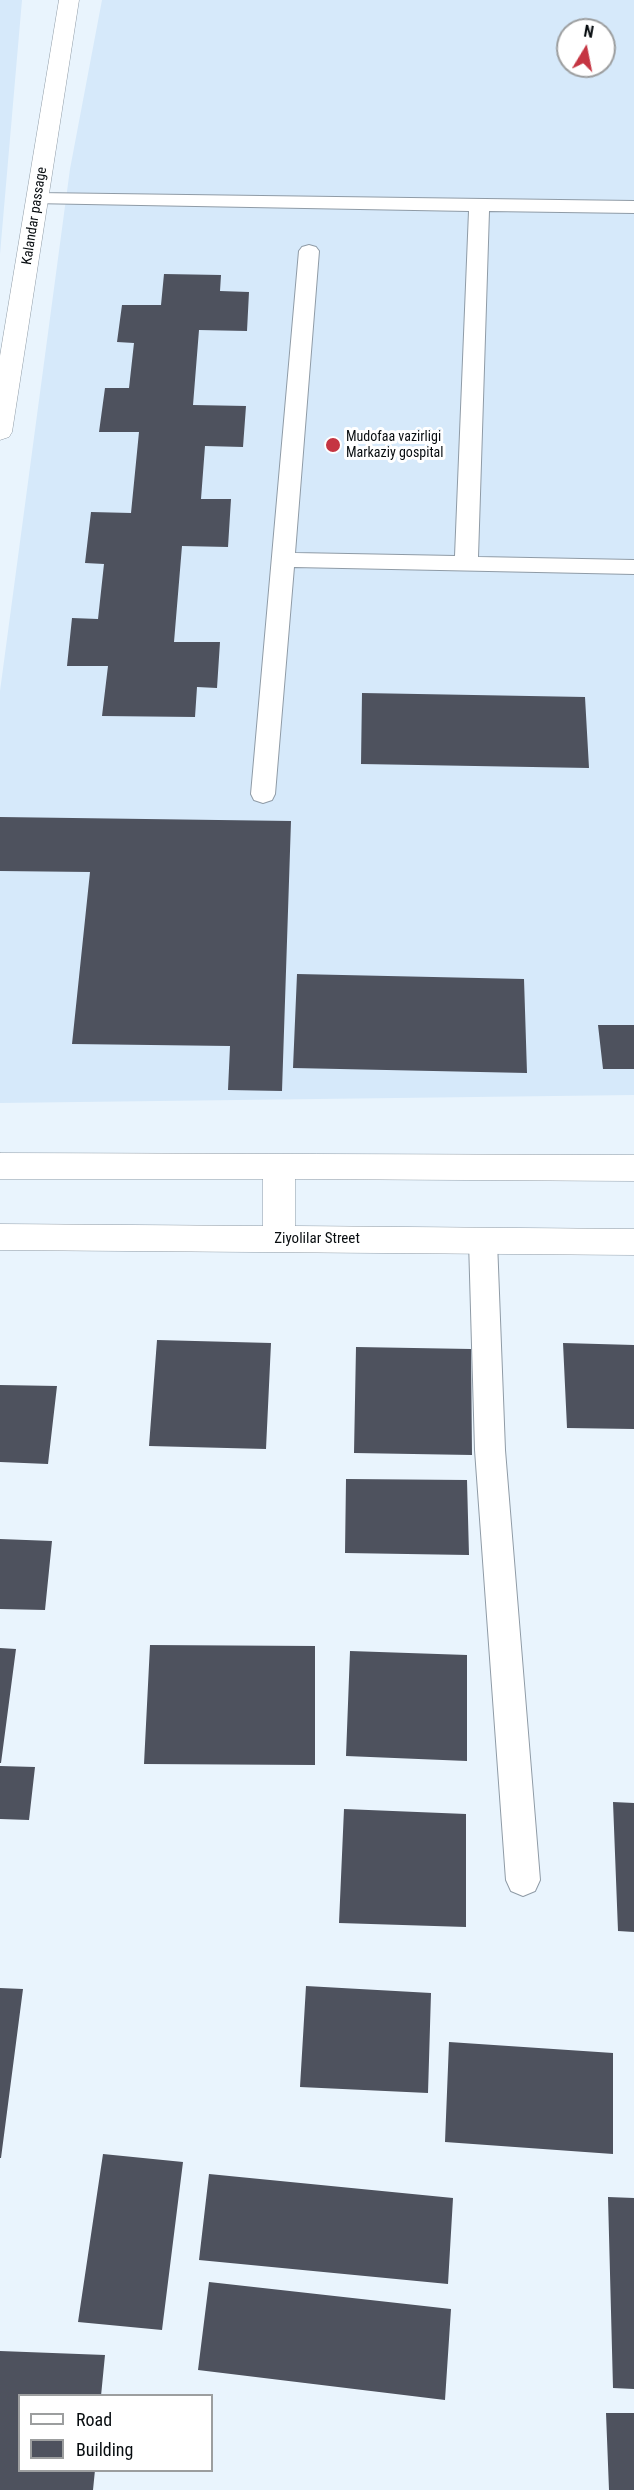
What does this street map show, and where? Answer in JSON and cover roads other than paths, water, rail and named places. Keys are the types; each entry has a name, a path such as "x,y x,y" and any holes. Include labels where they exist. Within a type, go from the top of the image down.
{"main road":[{"name":"Kalandar passage","path":"0,432 69,0"},
{"path":"0,1166 634,1168"},
{"path":"279,1168 279,1239"},
{"name":"Ziyolilar Street","path":"0,1237 634,1242"}],"lane":[{"path":"38,200 634,207"},
{"path":"466,564 479,205"},
{"path":"263,794 309,250"},
{"path":"282,560 634,567"},
{"path":"483,1241 490,1450 523,1880"}],"place":[{"name":"Mudofaa vazirligi Markaziy gospital","path":"333,445"}]}
